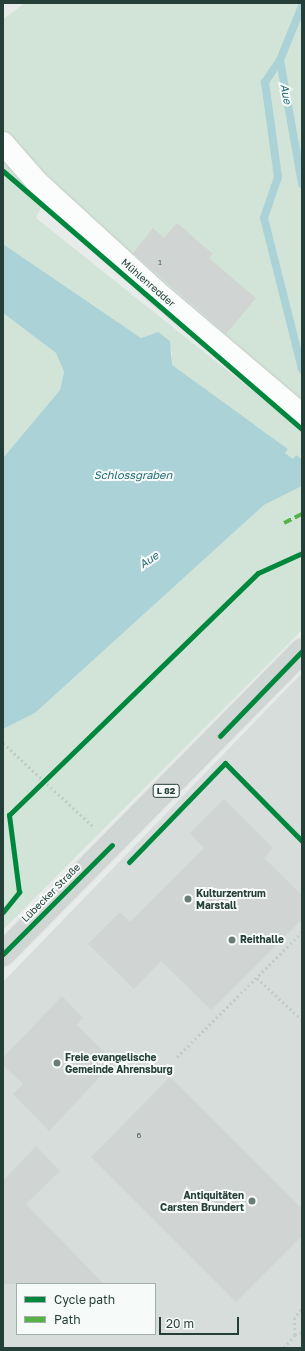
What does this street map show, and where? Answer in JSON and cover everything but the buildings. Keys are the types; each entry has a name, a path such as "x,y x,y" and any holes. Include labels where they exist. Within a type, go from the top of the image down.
{"main road":[{"name":"Lübecker Straße","path":"3,954 302,651"}],"street":[{"name":"Mühlenredder","path":"3,143 36,181 135,272 302,415"}],"path":[{"path":"3,743 87,821"},
{"path":"177,1057 302,932"},
{"path":"257,978 302,1020"},
{"path":"295,1335 294,1319 302,1308"},
{"path":"284,1348 295,1335 302,1332"}],"shaded area":[{"path":"302,673 302,1348 3,1348 3,982"}],"green space":[{"path":"25,3 302,3 302,407 128,258 3,130 3,19"},
{"path":"3,154 50,190 36,218 302,430 302,459 296,455 293,459 285,453 288,449 171,365 172,352 158,332 141,338 3,244"},
{"path":"3,313 56,353 64,372 60,390 3,458"},
{"path":"302,486 302,630 3,930 3,729 35,713 264,505"}],"water":[{"name":"Schlossgraben","path":"3,244 141,338 158,332 170,341 172,365 288,449 285,453 293,459 296,455 302,459 302,486 264,505 35,713 3,729 3,458 60,390 64,372 56,353 3,313"}],"waterway":[{"name":"Aue","path":"302,6 280,60 302,184"},
{"path":"280,60 265,82 278,177 264,218 302,369"}],"marked path":[{"path":"284,523 302,514"}],"cycle path":[{"path":"3,171 302,429"},
{"path":"3,912 19,892 9,815 258,573 302,553"},
{"path":"220,736 302,651"},
{"path":"129,862 225,763 302,841"},
{"path":"3,954 112,845"}],"place":[{"name":"Kulturzentrum Marstall","path":"188,899"},
{"name":"Reithalle","path":"232,940"},
{"name":"Freie evangelische Gemeinde Ahrensburg","path":"57,1063"},
{"name":"Antiquitäten Carsten Brundert","path":"252,1201"}]}
